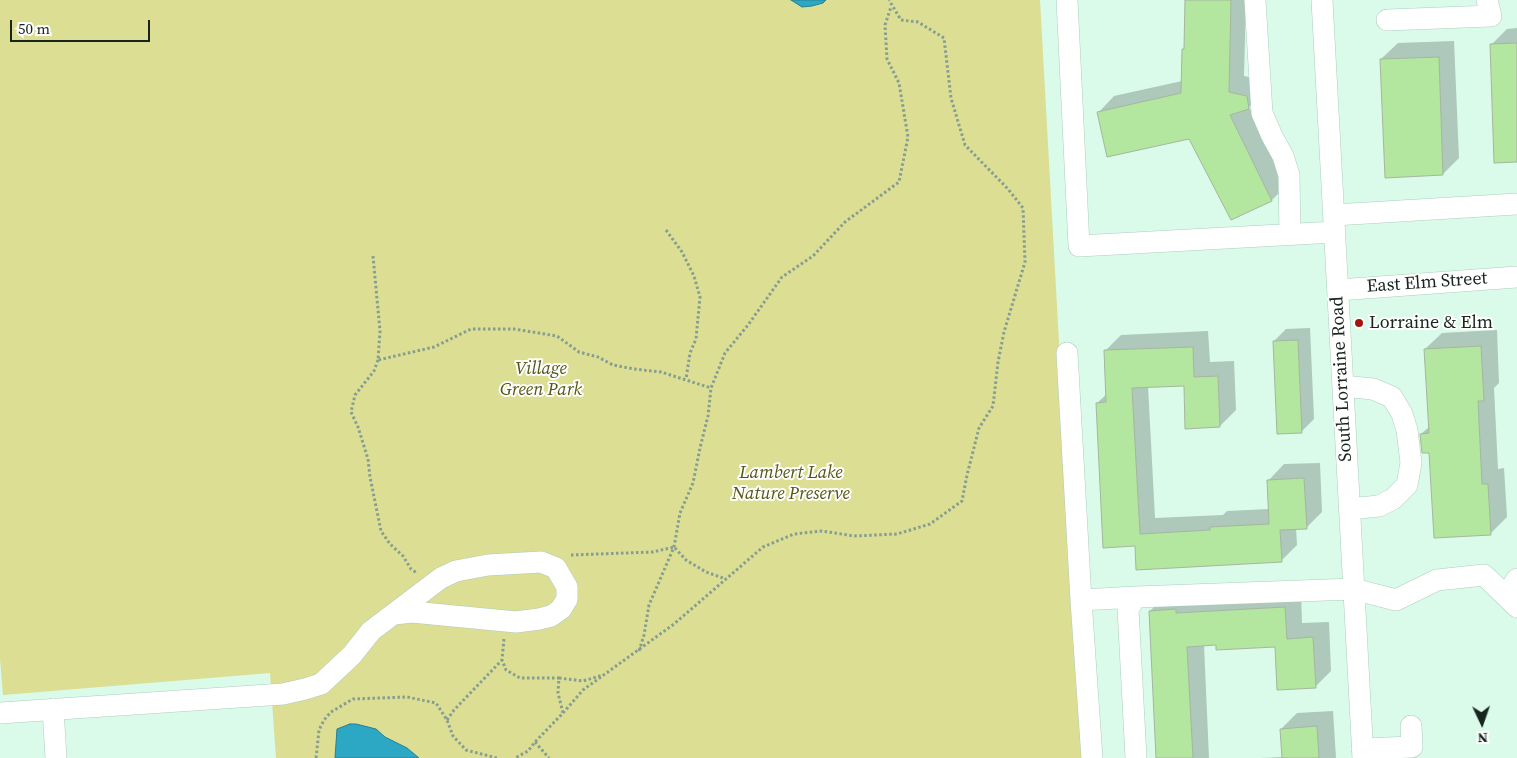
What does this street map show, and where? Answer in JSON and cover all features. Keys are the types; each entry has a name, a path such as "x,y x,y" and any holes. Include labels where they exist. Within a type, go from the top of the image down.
{"street":[{"path":"1067,0 1079,246 1290,234 1334,223 1517,204"},
{"path":"1255,0 1262,112 1283,156 1289,175 1290,234"},
{"name":"South Lorraine Road","path":"1322,0 1362,754"},
{"path":"1387,20 1491,16 1487,0"},
{"name":"East Elm Street","path":"1338,290 1517,277"},
{"path":"1067,353 1092,758"},
{"path":"1343,386 1373,390 1392,397 1402,414 1408,430 1411,463 1407,486 1393,499 1379,506 1350,509"},
{"path":"0,713 284,694 304,690 321,684 352,655 371,631 441,578 456,571 488,565 542,562 556,568 567,587 566,599 562,609 551,616 539,619 516,622 412,612 394,614"},
{"path":"1081,600 1353,589 1396,600 1437,580 1484,575 1513,594"},
{"path":"1136,597 1128,609 1136,758"},
{"path":"53,709 56,758"},
{"path":"1362,754 1412,747 1411,726"}],"path":[{"path":"515,758 528,752 583,690 674,624 763,547 794,534 822,530 854,536 897,534 930,524 962,501 979,428 993,406 998,362 1004,332 1025,262 1024,208 965,145 951,98 944,38 918,22 901,20 889,0"},
{"path":"639,651 649,605 674,547 680,513 693,483 708,416 712,388 725,353 748,325 782,277 813,256 845,222 899,182 908,137 899,84 887,59 885,26 892,6"},
{"path":"666,230 682,252 694,276 700,297 696,339 690,353 686,379"},
{"path":"373,256 380,331 378,360 374,371 355,395 351,412 368,459 381,531 412,569 432,585"},
{"path":"378,360 434,347 471,329 514,330 557,336 579,352 598,357 613,365 634,370 661,372 712,388"},
{"path":"674,547 686,560 706,572 727,579"},
{"path":"556,568 567,556 653,552 674,547"},
{"path":"505,620 502,660 506,670 520,678 560,678 583,681 606,674"},
{"path":"446,720 502,660"},
{"path":"560,678 558,693 563,713"},
{"path":"316,758 319,730 331,712 353,700 407,697 436,703 453,736 466,750 496,758"},
{"path":"535,742 549,758"}],"green space":[{"name":"Village Green Park","path":"0,0 1040,0 1082,758 276,758 270,673 3,695 0,659"}],"water":[{"path":"791,0 826,0 823,3 802,7"},
{"path":"350,724 376,729 385,737 407,748 419,758 335,758 337,729"}],"building":[{"path":"1185,0 1231,0 1229,92 1247,96 1249,109 1230,115 1272,201 1231,220 1189,139 1107,157 1097,112 1181,93"},
{"path":"1517,43 1517,162 1494,163 1490,44"},
{"path":"1439,57 1443,175 1385,178 1380,59"},
{"path":"1298,340 1302,433 1277,434 1273,341"},
{"path":"1481,346 1484,401 1478,401 1482,484 1488,484 1491,535 1434,538 1429,453 1422,453 1420,434 1429,433 1424,349"},
{"path":"1193,347 1194,377 1218,376 1220,427 1185,429 1184,386 1132,388 1140,534 1210,530 1210,527 1269,524 1267,480 1304,478 1307,529 1280,530 1282,562 1136,570 1135,546 1103,548 1096,403 1106,402 1104,350"},
{"path":"1285,607 1287,639 1313,637 1316,688 1277,690 1275,647 1216,650 1216,645 1187,647 1193,758 1156,758 1149,611 1176,609 1176,613"},
{"path":"1317,726 1319,758 1282,758 1280,729"}],"place":[{"name":"Lorraine & Elm","path":"1359,323"}],"park label":[{"name":"Lambert Lake Nature Preserve","path":"791,483"}]}
